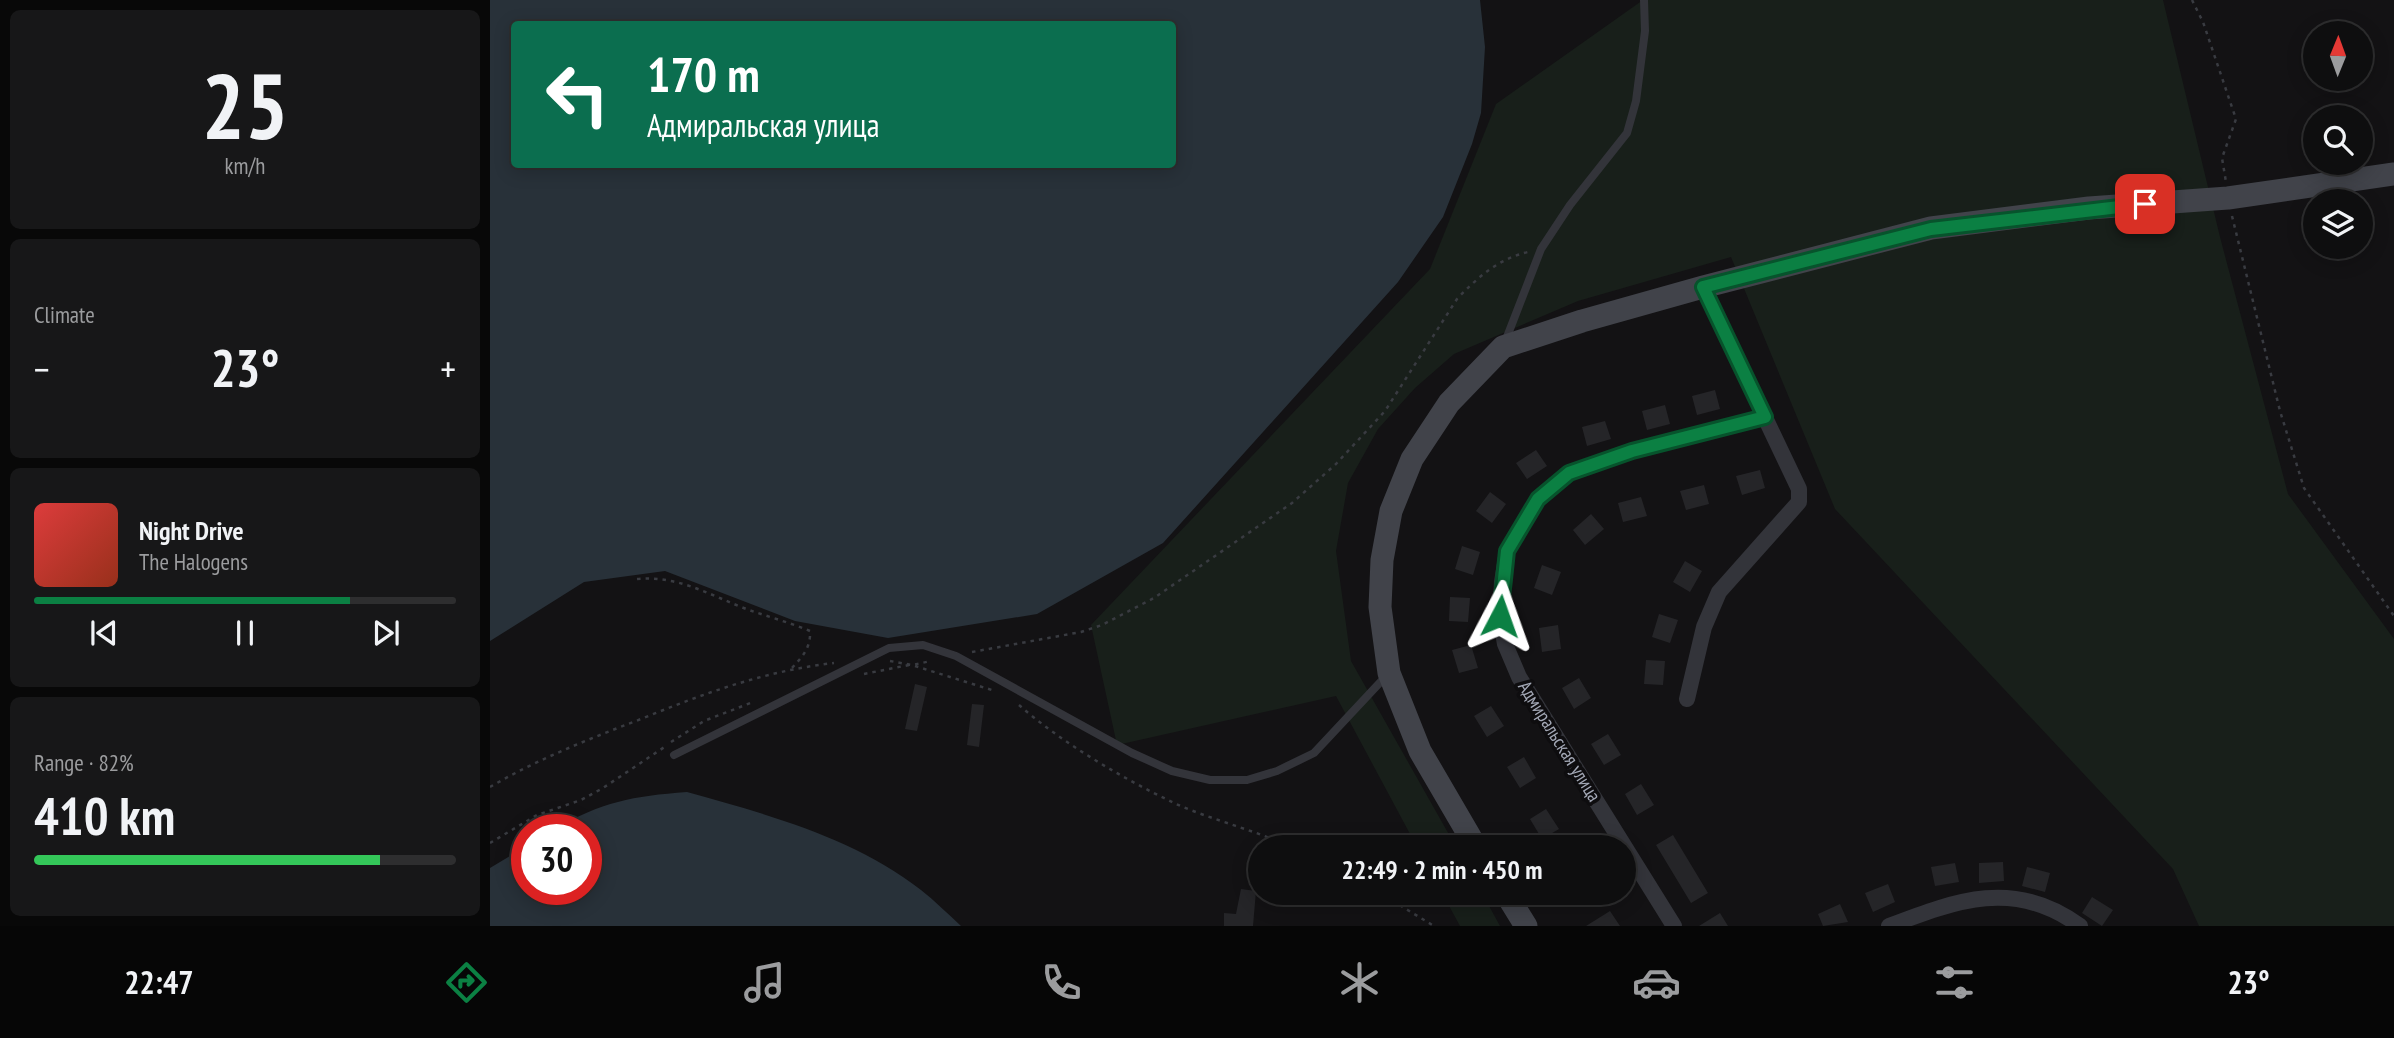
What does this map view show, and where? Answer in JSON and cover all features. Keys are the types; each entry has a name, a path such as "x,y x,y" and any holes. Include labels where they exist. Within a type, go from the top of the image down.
{"street":[{"path":"1469,835 1420,751 1389,673 1380,607 1382,560 1391,511 1412,458 1449,403 1503,347 1582,321 1703,287 1931,229 2089,208 2228,198 2394,173"},
{"path":"1686,699 1704,627 1719,592 1799,502 1798,489 1703,287"},
{"name":"Адмиральская улица","path":"1674,926 1519,677 1505,644 1500,616 1507,551 1538,499 1569,473 1632,451 1765,417"},
{"path":"1889,926 1957,902 2006,897 2038,903 2080,926"},
{"path":"1513,905 1527,926"}],"lane":[{"path":"1503,347 1541,248 1570,205 1627,133 1636,101 1645,31 1644,0"},
{"path":"674,755 889,648 923,645 956,656 1132,753 1172,771 1210,780 1247,780 1277,771 1314,753 1389,673"}],"path":[{"path":"2192,0 2203,22 2236,119 2222,158 2228,198 2280,411 2304,488 2394,616"},
{"path":"858,674 956,656 1003,644 1081,632 1102,625 1154,598 1292,503 1336,464 1385,411 1457,299 1472,283 1509,257 1541,248"},
{"path":"636,579 654,577 685,583 748,610 810,631 811,641 804,655 791,669"},
{"path":"864,661 895,661 998,692"},
{"path":"490,787 553,754 707,692 791,669 835,662"},
{"path":"1013,699 1045,728 1175,803 1266,835"},
{"path":"490,843 537,815 581,800 603,788 704,721 755,702"},
{"path":"1399,905 1434,926"}],"shaded area":[{"path":"490,0 1480,0 1485,47 1481,113 1472,144 1443,217 1398,282 1163,543 1037,614 888,638 795,621 665,571 584,582 490,641"},
{"path":"1643,0 2163,0 2220,237 2288,494 2394,639 2394,926 2199,926 2173,869 1835,509 1731,257 1578,301 1454,354 1415,388 1378,429 1348,483 1336,551 1351,661 1449,835 1411,835 1336,696 1117,745 1091,625 1430,269 1496,104"},
{"path":"687,792 748,809 839,842 895,872 921,890 961,926 490,926 490,868 511,856 511,905 602,905 602,814 583,814 603,806 650,796"},
{"path":"1449,905 1489,905 1500,926 1460,926"}],"building":[{"path":"1715,390 1720,409 1697,415 1692,396"},
{"path":"1665,405 1670,424 1647,430 1642,411"},
{"path":"1605,421 1611,439 1587,446 1582,427"},
{"path":"1536,450 1547,466 1527,479 1516,463"},
{"path":"1760,470 1765,488 1742,495 1736,476"},
{"path":"1704,485 1709,504 1686,510 1680,491"},
{"path":"1490,492 1506,504 1492,523 1476,511"},
{"path":"1641,497 1647,516 1623,522 1618,503"},
{"path":"1591,514 1604,529 1585,545 1573,530"},
{"path":"1462,546 1480,552 1473,575 1455,569"},
{"path":"1685,561 1702,571 1690,592 1673,582"},
{"path":"1542,565 1561,572 1552,595 1534,588"},
{"path":"1450,597 1470,598 1468,622 1449,621"},
{"path":"1659,614 1678,620 1670,643 1652,637"},
{"path":"1558,625 1561,649 1542,652 1539,628"},
{"path":"1471,645 1478,668 1459,673 1452,650"},
{"path":"1646,660 1665,661 1663,685 1644,684"},
{"path":"1579,678 1591,698 1574,709 1562,688"},
{"path":"915,684 927,687 917,731 905,729"},
{"path":"972,704 984,705 979,747 967,745"},
{"path":"1491,706 1504,726 1487,737 1474,716"},
{"path":"1608,734 1621,755 1604,765 1591,744"},
{"path":"1524,757 1536,778 1520,788 1507,767"},
{"path":"1641,784 1654,805 1637,815 1625,794"},
{"path":"1546,809 1559,829 1549,835 1540,835 1530,819"},
{"path":"1673,835 1708,893 1691,903 1656,845"},
{"path":"2003,862 2004,881 1979,883 1979,863"},
{"path":"1955,863 1959,882 1935,886 1931,867"},
{"path":"2027,867 2050,873 2045,892 2022,886"},
{"path":"1888,884 1895,902 1873,912 1865,893"},
{"path":"1241,889 1248,890 1248,905 1255,905 1253,926 1224,926 1224,913 1236,914"},
{"path":"2092,897 2113,910 2102,926 2082,913"},
{"path":"1840,904 1848,922 1823,926 1818,914"},
{"path":"1610,911 1620,926 1586,926"},
{"path":"1720,913 1728,926 1699,926"}],"route":[{"path":"1500,616 1507,551 1538,499 1569,473 1632,451 1765,417 1703,287 1931,229 2089,208 2145,204"}]}
